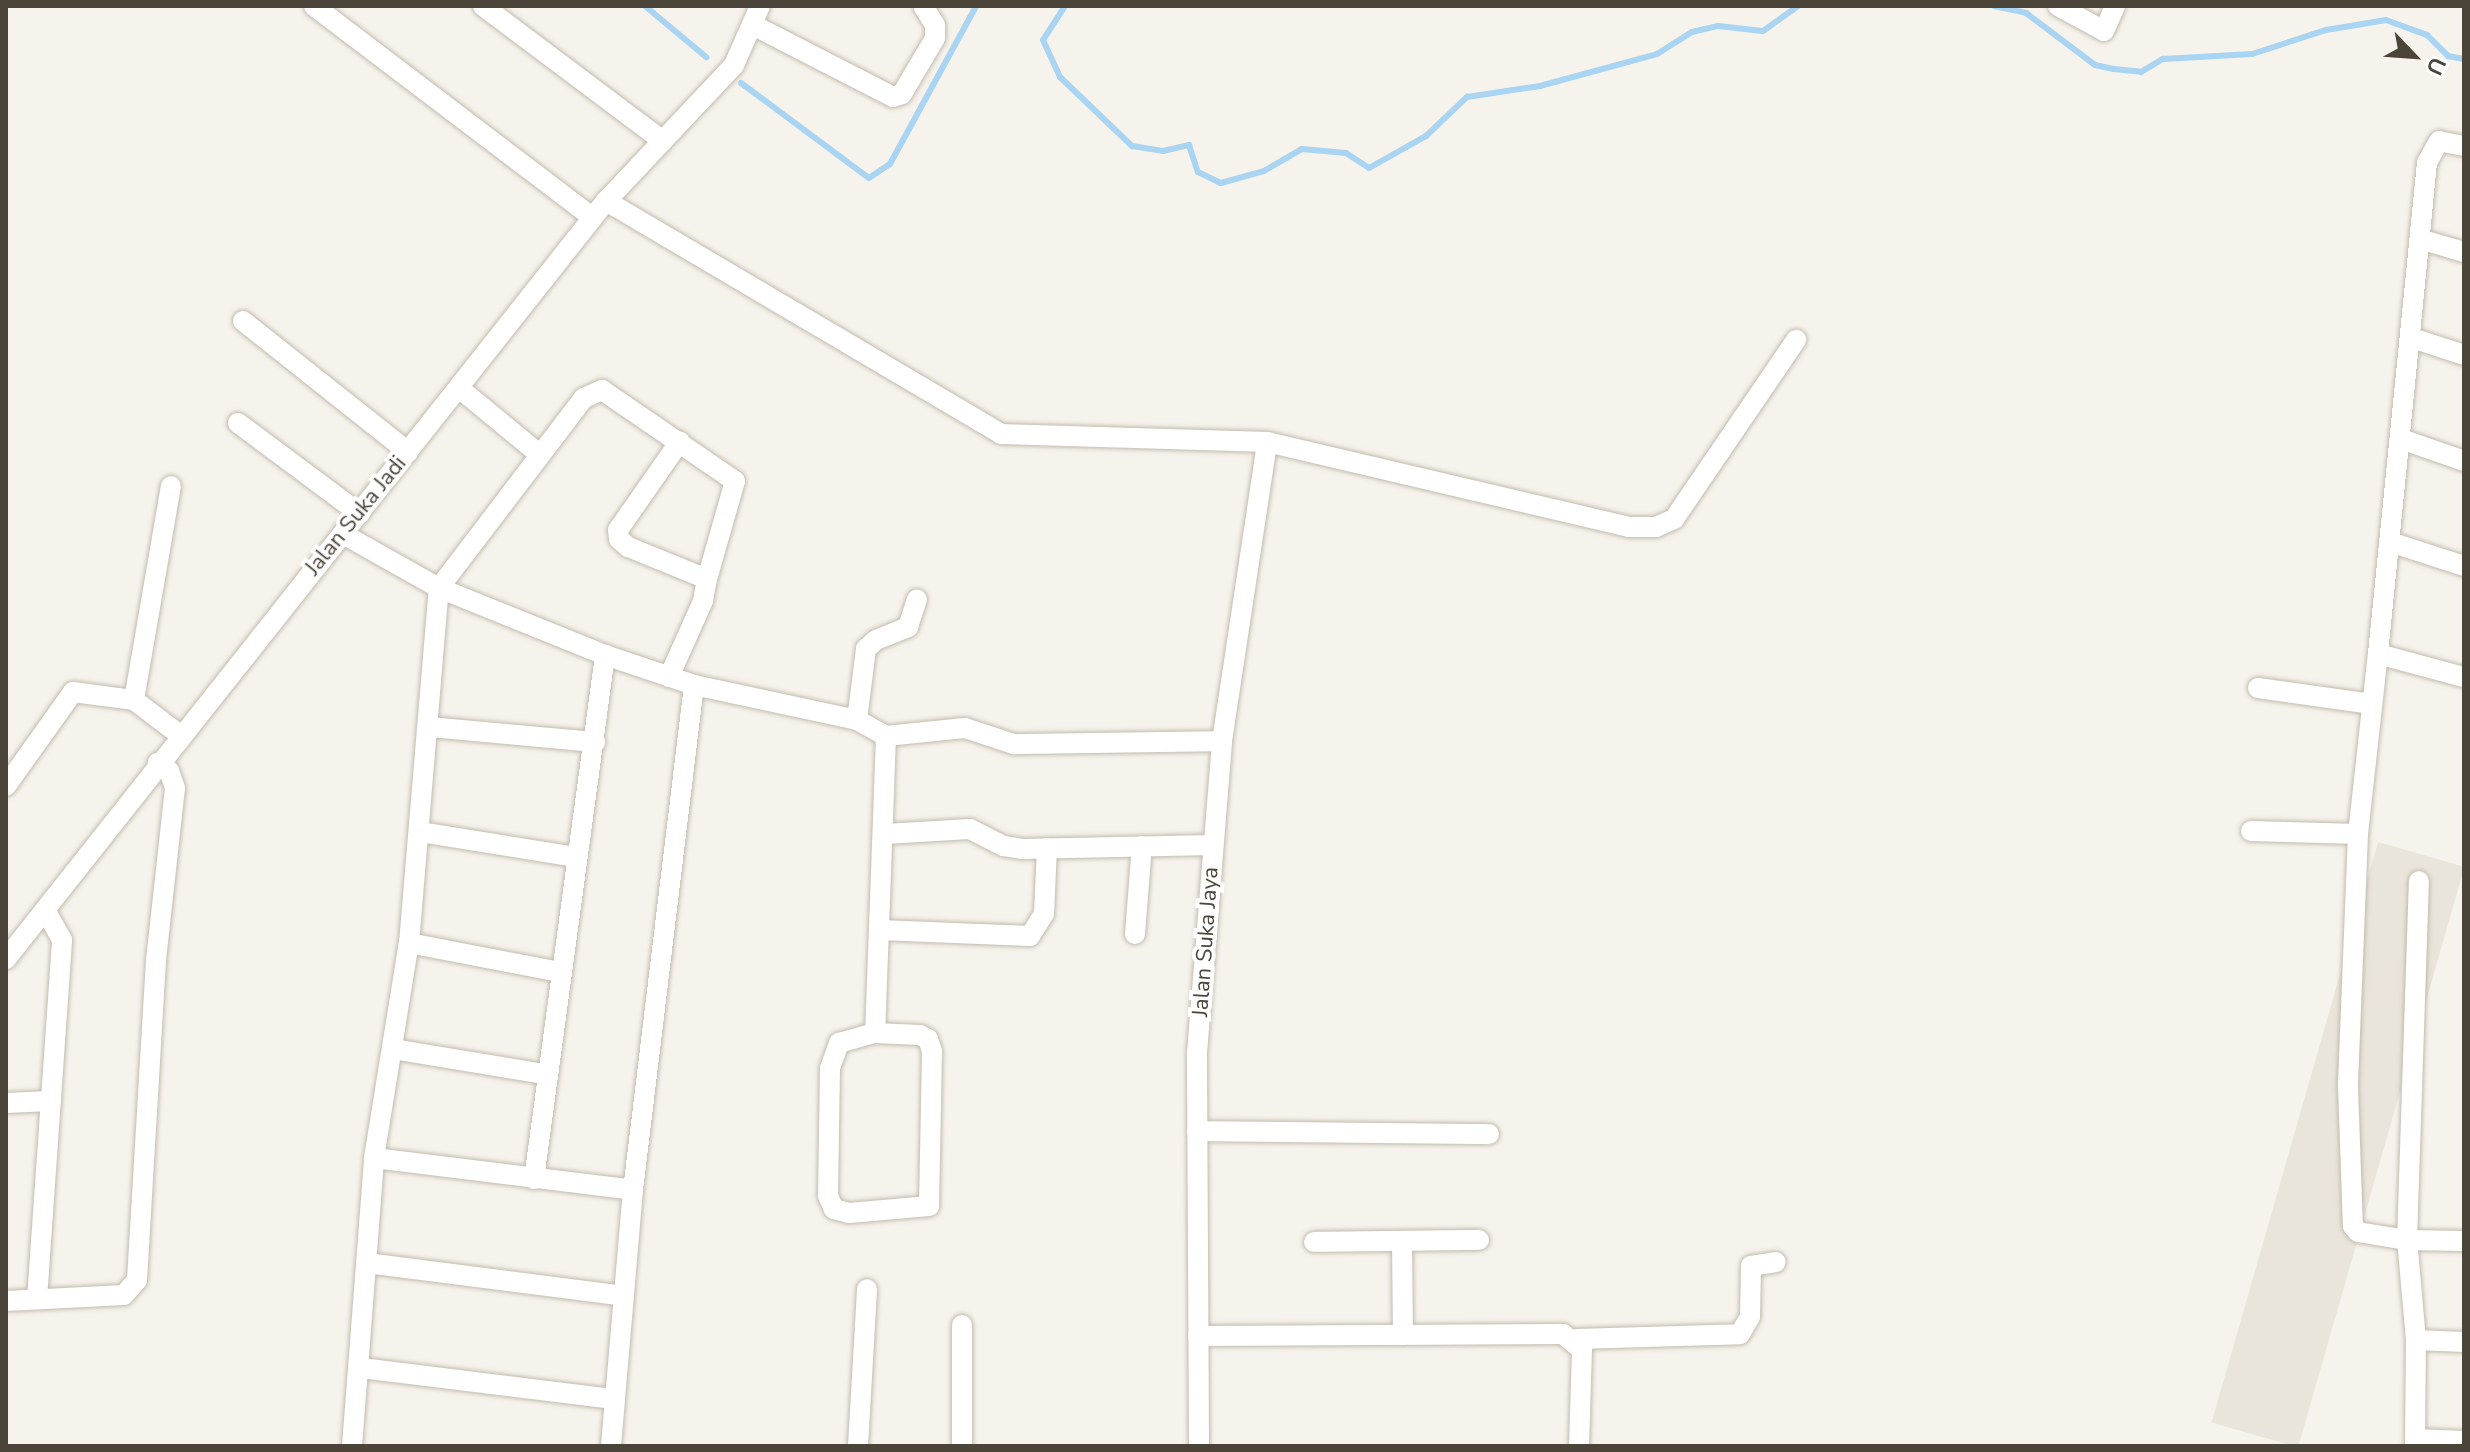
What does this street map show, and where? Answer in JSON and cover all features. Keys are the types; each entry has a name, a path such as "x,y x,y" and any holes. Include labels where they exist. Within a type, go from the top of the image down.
{"street":[{"path":"314,6 593,218"},
{"path":"483,6 663,141"},
{"path":"756,16 893,97 902,94 935,38 935,25 923,6"},
{"path":"2058,6 2104,31 2115,6"},
{"name":"Jalan Suka Jadi","path":"6,959 180,735 360,514 606,201 734,65 756,16"},
{"path":"2464,146 2439,141 2427,163 2423,240 2358,834 2348,1086 2352,1219 2358,1232 2407,1240 2464,1241"},
{"path":"606,201 1001,434 1267,442 1628,527 1656,527 1674,519 1796,340"},
{"path":"2423,240 2464,252"},
{"path":"243,321 408,452"},
{"path":"2412,338 2464,355"},
{"path":"459,388 539,454"},
{"path":"352,1446 361,1368 374,1158 409,943 430,727 439,588 584,398 602,390 735,481 703,601 669,677"},
{"path":"238,423 360,514"},
{"path":"2401,439 2464,461"},
{"path":"680,441 622,522 619,539 707,579"},
{"name":"Jalan Suka Jaya","path":"1199,1446 1197,1053 1222,741 1267,442"},
{"path":"134,700 171,486"},
{"path":"343,534 439,588 605,655 694,685 857,720 886,736 965,728 1014,744 1222,741"},
{"path":"2390,542 2464,566"},
{"path":"857,720 866,649 876,640 908,627 917,599"},
{"path":"2378,654 2463,674"},
{"path":"534,1179 544,1074 595,742 605,655"},
{"path":"611,1446 612,1399 633,1190 694,685"},
{"path":"2258,688 2372,704"},
{"path":"6,786 73,692 134,700 180,735"},
{"path":"430,727 595,742"},
{"path":"875,1033 885,834 886,736"},
{"path":"6,1301 124,1295 137,1280 156,960 175,788 169,771 158,763"},
{"path":"885,834 970,829 1004,846 1047,848 1213,845"},
{"path":"2251,831 2358,834"},
{"path":"420,832 576,857"},
{"path":"1135,934 1142,846"},
{"path":"879,930 1030,936 1044,914 1047,848"},
{"path":"2419,881 2407,1240 2416,1340 2416,1443 2464,1441"},
{"path":"37,1299 62,940 45,909"},
{"path":"409,943 559,972"},
{"path":"875,1033 920,1035 928,1039 932,1051 929,1206 849,1213 834,1209 828,1196 830,1068 839,1043 875,1033"},
{"path":"393,1049 544,1074"},
{"path":"6,1103 51,1101"},
{"path":"1197,1131 1489,1134"},
{"path":"374,1158 633,1190"},
{"path":"1314,1242 1479,1240"},
{"path":"1402,1241 1403,1335"},
{"path":"1198,1336 1563,1334 1576,1339 1740,1334 1750,1317 1751,1266 1776,1262"},
{"path":"367,1263 624,1296"},
{"path":"858,1446 867,1289"},
{"path":"962,1325 962,1446"},
{"path":"1576,1339 1582,1350 1579,1446"},
{"path":"2416,1340 2464,1342"},
{"path":"361,1368 612,1399"}],"shaded area":[{"path":"2378,842 2464,869 2298,1446 2293,1446 2212,1423"}],"waterway":[{"path":"645,6 706,57"},
{"path":"741,83 869,178 890,164 976,6"},
{"path":"1065,6 1043,40 1060,77 1132,146 1163,151 1189,145 1198,172 1221,183 1264,171 1302,149 1346,153 1369,168 1426,136 1467,97 1540,86 1657,54 1692,32 1718,26 1763,31 1798,6"},
{"path":"1994,6 2026,13 2095,65 2114,69 2141,72 2163,59 2252,54 2326,30 2386,20 2427,35 2448,56 2464,59"}]}
